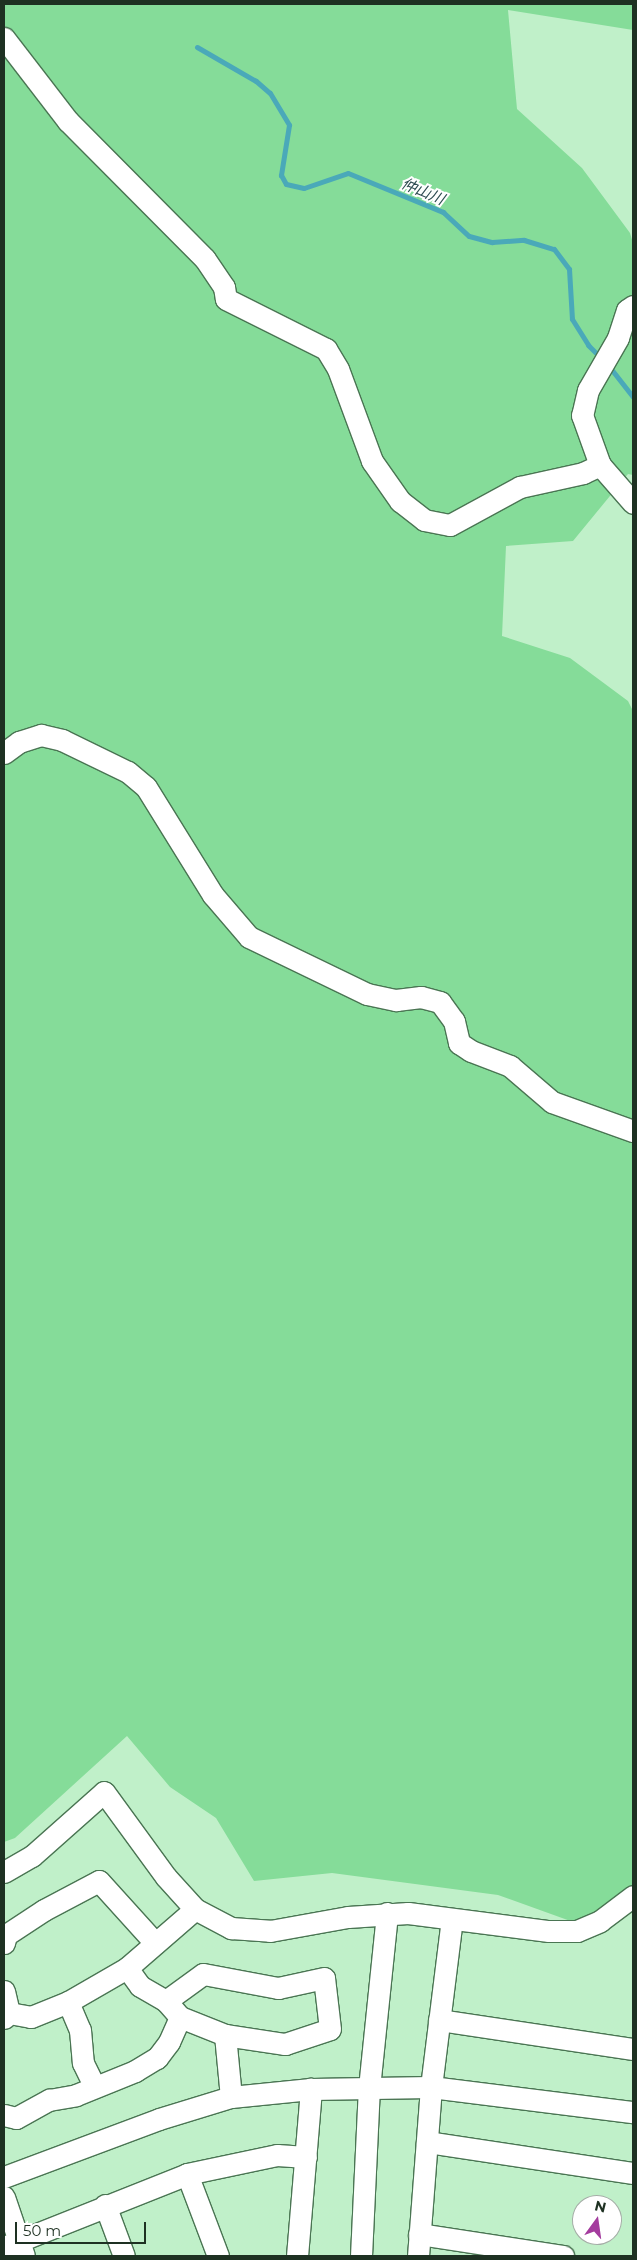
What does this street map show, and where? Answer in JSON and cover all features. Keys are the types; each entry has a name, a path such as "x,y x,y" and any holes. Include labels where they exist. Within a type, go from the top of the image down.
{"street":[{"path":"4,38 68,121 205,259 224,287 226,299 326,349 338,369 372,461 400,501 424,520 450,525 520,488 583,472 600,465"},
{"path":"633,306 627,310 618,338 588,390 582,415 600,465 633,503"},
{"path":"4,753 19,742 41,735 62,740 128,772 146,787 213,895 249,937 367,994 396,1000 421,997 440,1002 454,1021 460,1043 471,1051 510,1066 552,1102 633,1131"},
{"path":"4,1872 32,1856 104,1792 166,1877 195,1909 231,1928 270,1931 387,1913 549,1931 577,1932 630,1907"},
{"path":"4,1944 6,1935 44,1910 100,1881 155,1943"},
{"path":"4,1992 6,2015 31,2016 68,2002 127,1968 195,1909"},
{"path":"360,2256 369,2088 387,1913"},
{"path":"418,2256 431,2087 452,1919"},
{"path":"4,2115 16,2118 49,2100 76,2095 94,2086 135,2071 157,2058 169,2042 173,2009 203,1974 278,1988 324,1978 330,2029 285,2044 224,2035 173,2009 140,1986 127,1968"},
{"path":"68,2002 80,2030 84,2063 94,2086"},
{"path":"439,2020 633,2049"},
{"path":"224,2035 232,2097"},
{"path":"4,2177 159,2119 232,2097 311,2089 431,2087 633,2112"},
{"path":"297,2256 311,2089"},
{"path":"427,2142 633,2173"},
{"path":"4,2197 15,2248 105,2205 187,2174 277,2155 306,2157"},
{"path":"187,2174 218,2256"},
{"path":"105,2205 124,2256"},
{"path":"420,2234 563,2256"}],"green space":[{"path":"4,4 633,4 633,30 508,10 517,109 582,168 630,233 633,243 633,475 628,474 573,541 506,546 502,636 570,658 628,701 633,711 633,1896 587,1927 498,1895 332,1873 254,1881 216,1818 170,1787 127,1736 15,1838 4,1842"}],"waterway":[{"name":"仲山川","path":"197,47 256,81 270,93 289,125 281,175 286,184 304,188 348,173 443,212 469,236 492,242 524,240 554,249 569,269 572,319 588,345 600,357"},
{"name":"仲山川","path":"608,365 633,397"}]}
